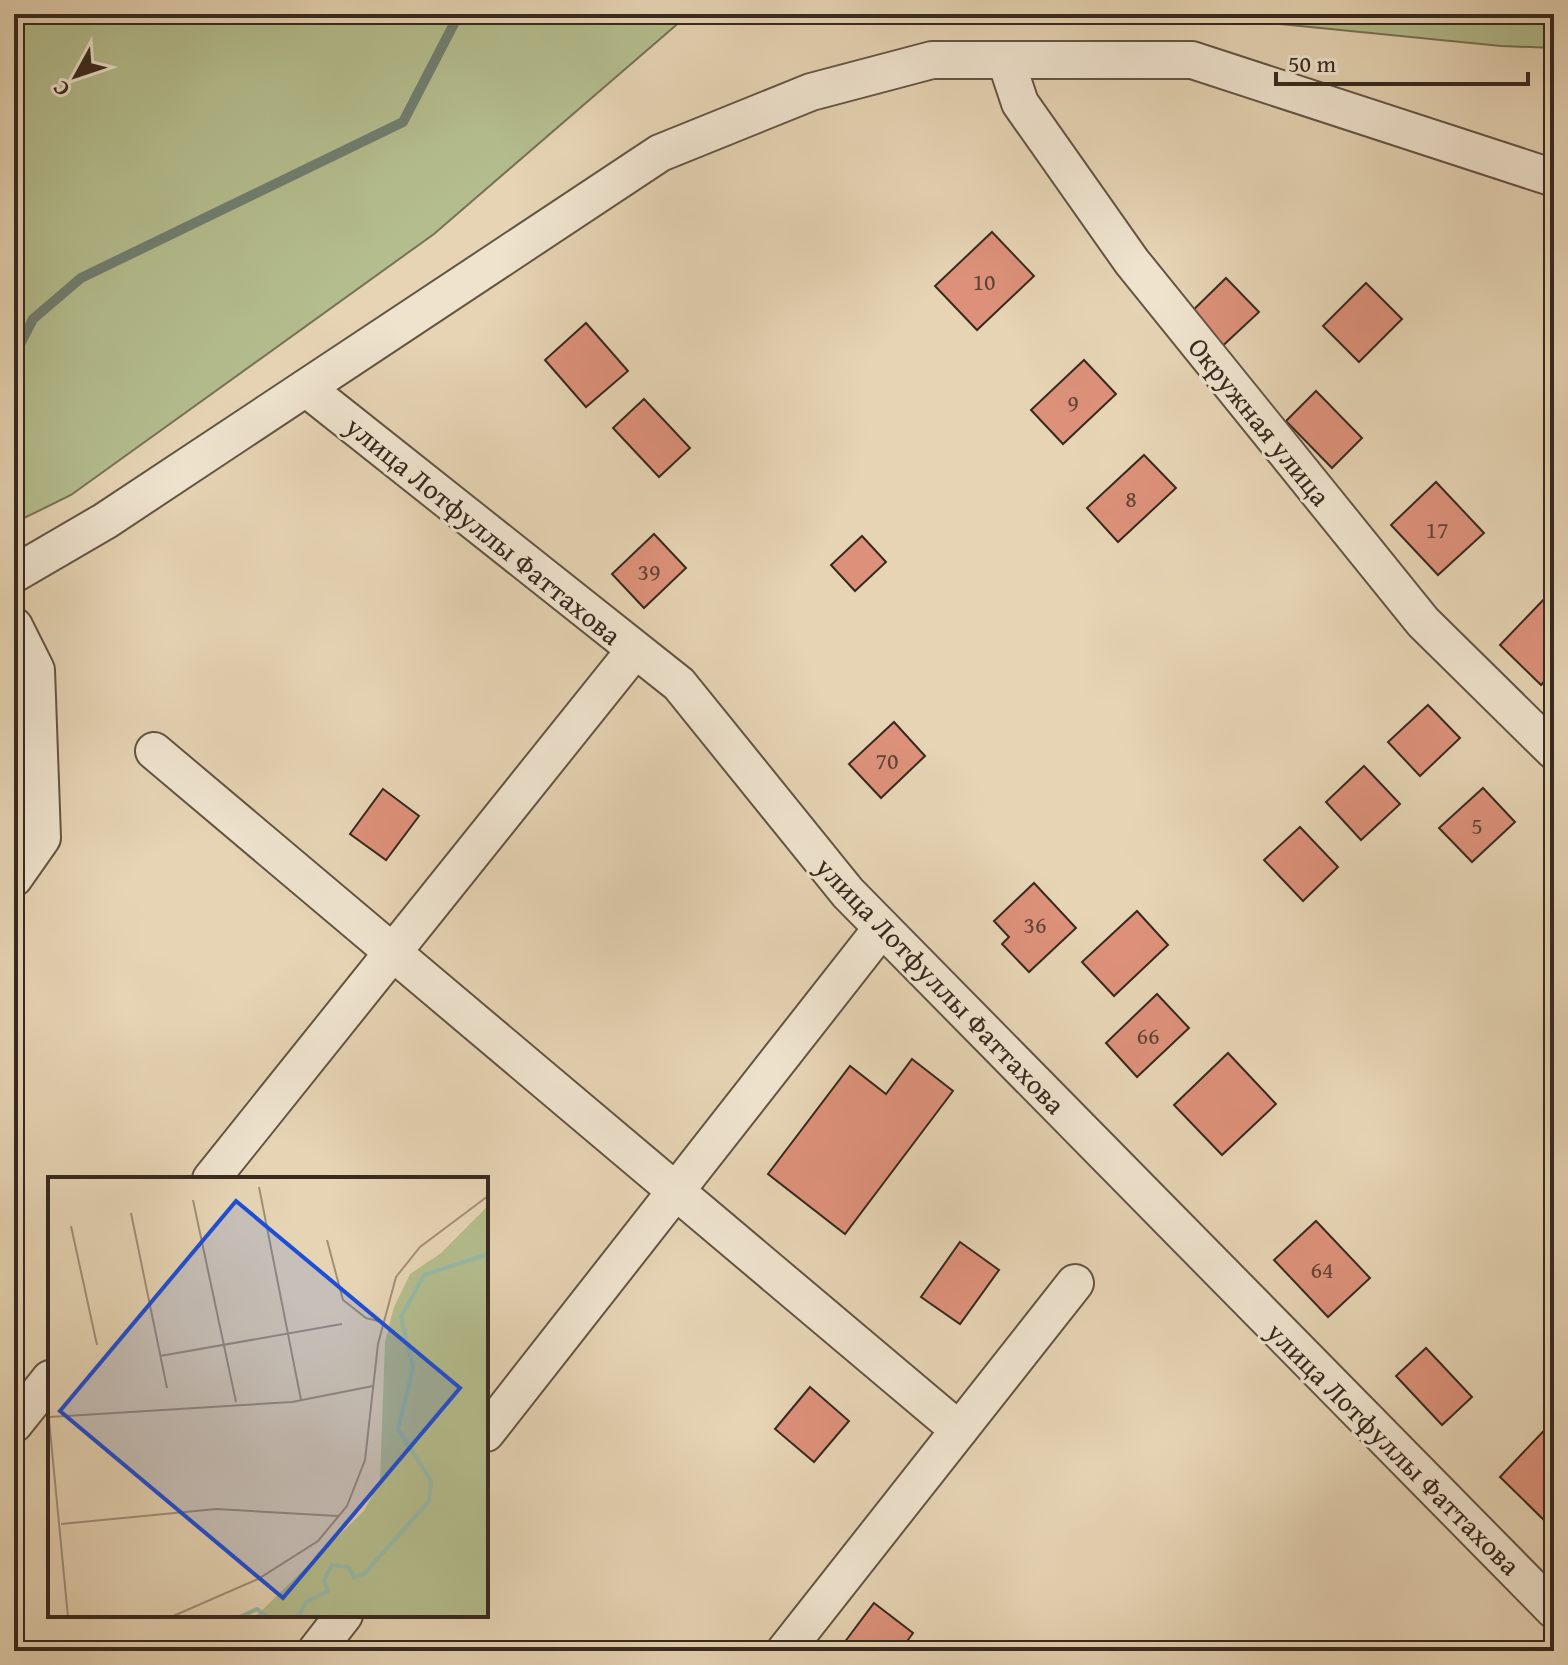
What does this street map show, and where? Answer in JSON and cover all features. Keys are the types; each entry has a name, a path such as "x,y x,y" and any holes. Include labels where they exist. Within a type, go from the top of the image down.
{"street":[{"path":"14,574 105,521 660,153 811,92 932,60 1192,60 1554,178"},
{"name":"Окружная улица","path":"1006,61 1020,103 1132,262 1423,622 1554,751"},
{"name":"улица Лотфуллы Фаттахова","path":"306,388 679,684 848,893 1554,1610"},
{"path":"14,626 36,670 42,838 14,878"},
{"path":"213,1177 635,650"},
{"path":"154,751 959,1430"},
{"path":"488,1430 882,928"},
{"path":"785,1651 1075,1283"},
{"path":"14,1424 48,1382"},
{"path":"316,1651 342,1617"}],"green space":[{"path":"14,14 689,14 434,234 71,495 14,523"},
{"path":"1180,14 1554,14 1554,48 1501,46"}],"building":[{"path":"992,232 1034,276 977,330 935,286"},
{"path":"1226,278 1259,312 1216,352 1185,318"},
{"path":"1366,283 1402,319 1359,362 1323,326"},
{"path":"586,323 628,371 586,407 545,360"},
{"path":"1084,360 1116,394 1063,444 1031,410"},
{"path":"1316,391 1362,438 1332,468 1286,421"},
{"path":"644,399 690,448 659,477 613,428"},
{"path":"1144,455 1176,488 1118,542 1087,508"},
{"path":"1436,482 1484,533 1438,575 1391,525"},
{"path":"654,534 686,568 644,608 612,574"},
{"path":"862,536 886,562 855,591 831,565"},
{"path":"1548,595 1554,601 1554,671 1541,685 1500,645"},
{"path":"1428,705 1460,738 1420,776 1388,742"},
{"path":"894,722 925,756 881,798 849,764"},
{"path":"1364,766 1400,804 1361,840 1326,802"},
{"path":"1483,788 1515,822 1472,862 1439,828"},
{"path":"383,789 419,816 386,860 350,834"},
{"path":"1300,827 1338,867 1303,901 1264,860"},
{"path":"1034,883 1076,928 1029,972 1002,944 1009,937 994,921"},
{"path":"1137,911 1168,945 1114,996 1082,962"},
{"path":"1157,994 1189,1028 1137,1077 1106,1043"},
{"path":"1228,1053 1276,1104 1222,1155 1174,1105"},
{"path":"912,1059 953,1091 845,1234 768,1174 850,1066 886,1094"},
{"path":"1316,1221 1370,1278 1328,1317 1274,1260"},
{"path":"960,1242 999,1270 960,1324 921,1297"},
{"path":"1426,1348 1472,1397 1442,1425 1396,1376"},
{"path":"810,1387 849,1421 814,1462 775,1429"},
{"path":"1554,1420 1554,1516 1547,1523 1500,1477"},
{"path":"874,1603 913,1633 900,1651 854,1651 844,1643"}],"waterway":[{"path":"14,356 33,319 81,278 403,122 459,14"}]}
